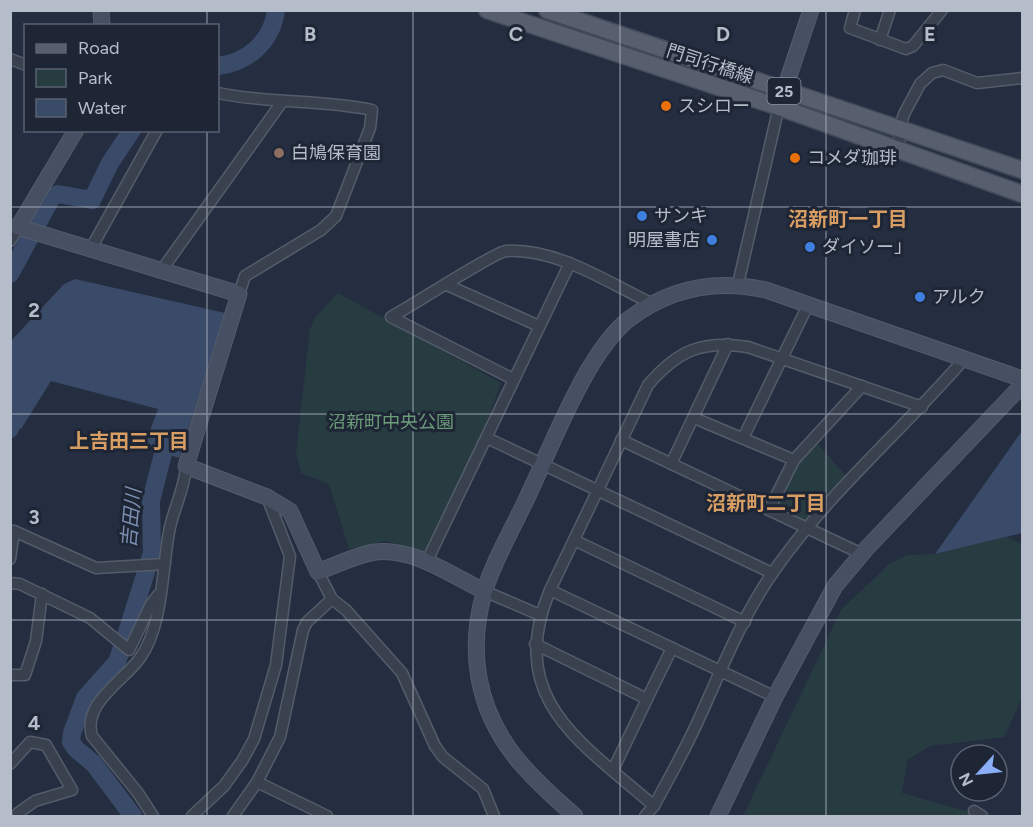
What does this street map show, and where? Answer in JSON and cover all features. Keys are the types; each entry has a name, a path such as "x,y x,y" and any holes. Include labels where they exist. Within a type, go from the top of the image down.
{"main road":[{"name":"門司行橋線","path":"487,10 781,99 899,129 1023,170"},
{"name":"門司行橋線","path":"547,10 781,99 900,152 1023,194"}],"street":[{"path":"738,284 781,99 811,10"},
{"path":"855,10 850,28 906,50 913,46 942,10"},
{"path":"880,40 890,10"},
{"path":"900,152 899,129 914,95 932,73 943,70 977,83 1023,78"},
{"path":"153,816 138,793 92,736 89,726 97,704 141,657 152,631 161,592 169,532 185,480 186,466 245,276 321,230 336,216 370,129 372,110 337,103 282,102 219,93"},
{"path":"161,271 282,102"},
{"path":"10,241 14,226 75,132"},
{"path":"90,250 157,132"},
{"path":"14,226 239,294"},
{"path":"513,379 391,318 504,251 542,256 570,263 651,303"},
{"path":"426,563 570,263"},
{"path":"575,816 519,764 504,744 491,719 479,678 476,655 479,614 484,591 594,358 627,320 651,303 687,288 738,284 808,305 1023,380"},
{"path":"447,285 539,326"},
{"path":"743,438 808,305"},
{"path":"654,806 570,731 553,709 538,674 535,645 540,615 550,590 648,385 666,364 695,348 728,344 748,347 922,407"},
{"path":"671,464 728,344"},
{"path":"645,816 654,806 697,724 720,670 772,573 806,528 922,407 965,358"},
{"path":"718,816 775,697 835,586 862,554 1023,385"},
{"path":"769,510 794,460 862,387"},
{"path":"694,418 794,460"},
{"path":"487,438 772,573"},
{"path":"621,440 862,554"},
{"path":"186,466 267,497 290,511 332,599 346,610 402,673 435,746 443,757 483,789 494,816"},
{"path":"192,816 224,786 254,739 276,665 290,555 267,497"},
{"path":"10,559 14,531 96,568 165,564"},
{"path":"574,540 745,622"},
{"path":"318,572 376,552 397,552 540,615"},
{"path":"10,583 42,594 90,618 129,650 151,604 161,592"},
{"path":"550,590 775,697"},
{"path":"10,675 25,675 36,641 42,594"},
{"path":"233,816 257,782 280,737 303,630 307,622 332,599"},
{"path":"535,645 647,699"},
{"path":"613,770 672,648"},
{"path":"10,765 30,742 46,745 72,790 35,801 18,813 19,816"},
{"path":"257,782 327,816"}],"green space":[{"name":"沼新町中央公園","path":"338,293 501,383 483,432 427,553 386,541 349,549 329,484 301,473 296,453 310,329 317,315"},
{"path":"817,443 848,478 806,524 775,509 794,463"},
{"path":"1007,537 1022,544 1022,698 1004,737 930,746 907,760 902,793 984,816 743,816 841,610 888,565 907,555 935,554"}],"water":[{"path":"75,279 225,313 179,458 144,446 158,409 51,381 21,429 11,419 11,341 64,284"},
{"path":"1022,431 1022,533 935,554"}],"waterway":[{"name":"吉田川","path":"219,66 239,60 256,49 269,32 276,10"},
{"name":"吉田川","path":"10,274 52,197 58,194 92,200 110,163 131,132"},
{"name":"吉田川","path":"10,429 20,401"},
{"name":"吉田川","path":"133,816 94,764 71,742 85,698 117,662 152,553 151,501 169,430"}],"place":[{"name":"スシロー","path":"666,106"},
{"name":"白鳩保育園","path":"279,153"},
{"name":"コメダ珈琲","path":"795,158"},
{"name":"サンキ","path":"642,216"},
{"name":"明屋書店","path":"712,240"},
{"name":"ダイソー」","path":"810,247"},
{"name":"アルク","path":"920,297"}],"district":[{"name":"沼新町一丁目","path":"848,219"},
{"name":"上吉田三丁目","path":"129,441"},
{"name":"沼新町二丁目","path":"766,503"}]}
